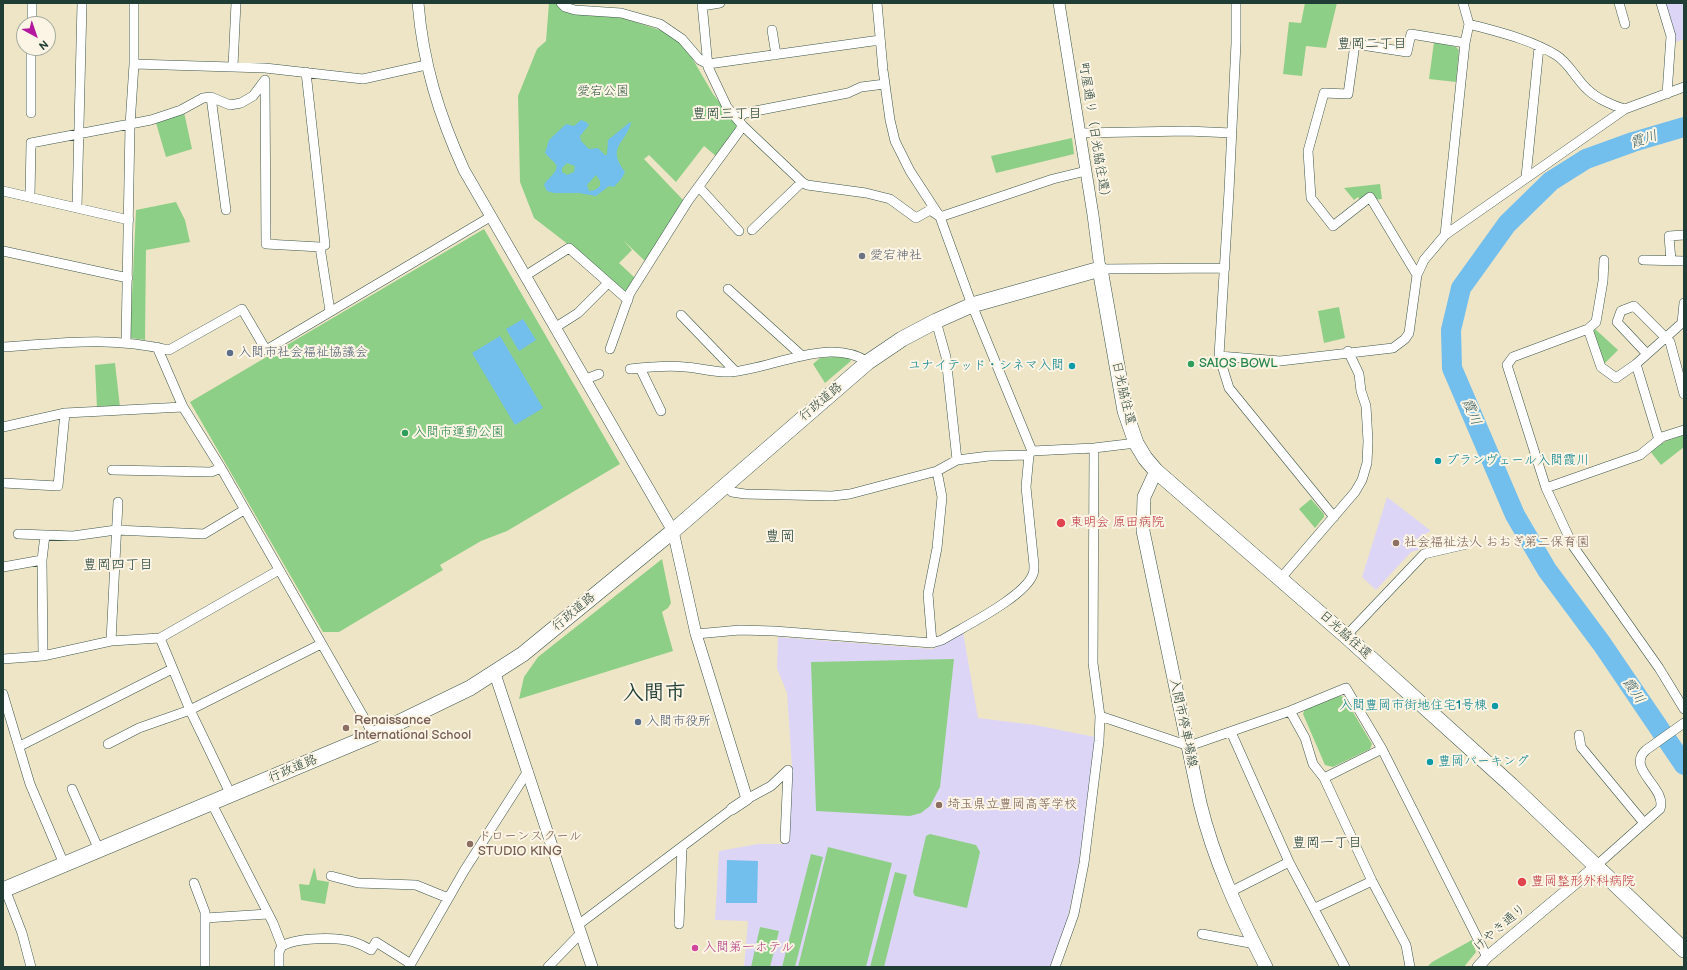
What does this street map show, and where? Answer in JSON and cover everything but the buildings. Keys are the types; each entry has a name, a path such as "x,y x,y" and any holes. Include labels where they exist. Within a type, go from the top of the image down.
{"highway":[{"name":"行政道路","path":"4,890 373,735 442,703 496,674 549,633 672,531 868,362 902,339 936,321 972,305 1100,269"},
{"name":"日光脇往還","path":"1100,269 1125,411 1136,443 1145,458 1156,471 1281,578 1511,785 1684,950"}],"main road":[{"name":"入間市停車場線","path":"1156,471 1144,497 1143,531 1150,573 1208,837 1230,892 1266,967"}],"street":[{"path":"32,3 32,16"},
{"path":"77,208 82,3"},
{"path":"126,342 130,125 134,64 134,3"},
{"path":"233,66 236,3"},
{"path":"418,3 426,65 432,89 450,139 470,181 556,327 672,531 696,634 747,799"},
{"path":"561,3 565,7 575,10 621,14 660,24 682,39 700,60 708,64 880,40"},
{"path":"720,3 702,4 708,67 727,107 740,122 802,182 807,185 866,193 890,200 916,218 930,210 940,217"},
{"path":"696,634 740,630 774,631 932,643 942,640 1006,601 1023,589 1034,574 1033,550 1026,487 1031,453 972,305 940,217 910,171 895,142 885,84 877,3"},
{"name":"町屋通り（日光脇往還）","path":"1059,3 1100,269"},
{"path":"1236,3 1232,133 1219,356 1228,388 1334,517"},
{"path":"1445,235 1465,43 1469,24 1463,3"},
{"path":"1619,3 1625,24"},
{"path":"1661,3 1671,36 1667,94"},
{"path":"1469,24 1508,35 1539,47 1561,59 1587,90 1625,108"},
{"path":"772,30 776,55"},
{"path":"1417,275 1370,197 1333,226 1311,198 1308,151 1324,93 1348,94 1355,44 1407,52 1411,34 1465,43"},
{"path":"1526,177 1539,47"},
{"path":"31,113 32,56"},
{"path":"134,64 265,68 363,79 426,65"},
{"path":"265,68 266,244 320,247 325,245 306,72"},
{"path":"30,198 31,143 151,120 181,110 203,98 211,97 230,105 241,104 253,96 265,80"},
{"path":"610,349 630,293 745,113 848,93 861,87 885,84"},
{"path":"1219,356 1280,360 1393,348 1405,339 1409,333 1417,275 1424,260 1445,235 1625,108 1684,87"},
{"path":"211,97 226,210"},
{"path":"1080,133 1187,131 1232,133"},
{"path":"940,217 1053,179 1086,171"},
{"path":"752,230 802,182"},
{"path":"699,187 739,231"},
{"path":"3,191 129,220"},
{"path":"3,347 84,340 126,342 169,350 242,309 266,350 490,217"},
{"path":"1671,261 1669,236 1684,235"},
{"path":"320,247 330,311"},
{"path":"526,276 569,248 628,300"},
{"path":"3,251 128,278"},
{"path":"1604,260 1603,281 1596,322 1588,329 1513,357 1506,365 1546,488 1573,546 1659,668 1684,709"},
{"path":"1643,260 1684,261"},
{"path":"1100,269 1225,268"},
{"path":"556,327 578,313 608,283"},
{"path":"728,289 801,355"},
{"path":"1588,329 1600,367 1616,378 1636,364 1682,323 1684,303"},
{"path":"1647,354 1617,322 1621,311 1634,306 1670,342 1684,394"},
{"path":"681,315 734,371"},
{"path":"936,321 946,357 957,460"},
{"path":"157,347 183,407 221,468 373,735"},
{"path":"1281,578 1355,492 1362,480 1367,463 1368,441 1366,406 1361,391 1359,374 1348,352"},
{"path":"630,369 683,366 734,371 775,364 801,355 835,353 860,357 868,362"},
{"path":"1636,364 1659,440"},
{"path":"640,368 661,411"},
{"path":"586,380 599,374"},
{"path":"3,428 65,413 183,407"},
{"path":"3,483 58,486 65,413"},
{"path":"1546,488 1640,455 1662,437 1684,430"},
{"path":"725,485 732,492 745,494 832,496 862,491 937,471 957,460 1136,443"},
{"path":"1055,967 1074,914 1084,864 1100,741 1100,716 1093,663 1094,448"},
{"path":"112,470 211,472 221,468"},
{"path":"932,643 928,594 937,548 942,497 937,471"},
{"path":"111,641 118,502"},
{"path":"18,534 73,536 116,530 204,534 244,510"},
{"path":"42,656 42,560 45,535"},
{"path":"1346,636 1424,554 1468,544"},
{"path":"3,567 42,560"},
{"path":"3,659 42,656 111,641 160,638 279,570"},
{"path":"160,638 190,710 231,795"},
{"path":"108,744 140,728 190,710 321,644"},
{"path":"20,746 172,669"},
{"path":"496,674 592,967"},
{"path":"1100,716 1189,746 1290,710 1346,688 1382,749 1487,957"},
{"path":"3,694 20,746 30,784 64,864"},
{"path":"1290,710 1305,738 1312,764 1324,778 1372,881 1406,945 1410,967"},
{"path":"1596,866 1660,809 1663,802 1661,796 1640,766 1641,755 1684,723"},
{"path":"1230,732 1289,862 1315,908 1345,967"},
{"path":"1579,735 1581,747 1644,823"},
{"path":"1324,778 1382,749"},
{"path":"279,967 279,952 282,946 289,942 328,939 354,942 371,950 376,942 410,965 448,898 528,770"},
{"path":"548,967 580,929 682,847 732,809 771,786 788,770 785,839"},
{"path":"72,789 100,850"},
{"path":"211,802 274,923 282,946"},
{"path":"679,924 682,847"},
{"path":"1230,892 1289,862"},
{"name":"けやき通り","path":"1478,967 1487,957 1596,866"},
{"path":"331,876 358,883 416,885 448,898"},
{"path":"1315,908 1372,881"},
{"path":"194,883 205,912 205,967"},
{"path":"4,890 22,933 31,967"},
{"path":"205,918 268,914"},
{"path":"1202,934 1255,944"}],"shaded area":[{"path":"1684,3 1684,39 1676,42 1666,4"},
{"name":"社会福祉法人 おおぎ第二保育園","path":"1387,497 1431,531 1419,537 1421,549 1411,552 1376,590 1362,577"},
{"name":"埼玉県立豊岡高等学校","path":"963,632 978,718 1035,725 1095,737 1090,791 1076,881 1066,924 1050,967 744,967 748,921 715,920 719,851 758,844 787,844 792,767 787,693 777,668 778,637 933,649"}],"green space":[{"name":"愛宕公園","path":"549,3 558,3 620,17 672,34 685,46 713,94 736,123 737,129 717,157 704,146 676,182 649,155 644,159 684,201 645,261 623,240 632,250 619,263 635,278 627,291 623,292 569,245 534,218 520,182 518,96 537,49 546,41"},
{"path":"1305,3 1337,3 1326,48 1306,46 1302,76 1283,74 1289,22 1301,23"},
{"path":"1434,42 1456,47 1459,50 1456,82 1429,79"},
{"path":"184,112 192,149 166,157 156,123"},
{"path":"1072,138 1074,154 996,173 991,156"},
{"path":"1380,184 1382,199 1361,201 1358,197 1354,200 1344,188"},
{"path":"176,202 185,220 190,242 146,250 145,340 130,338 136,210"},
{"name":"入間市運動公園","path":"484,229 620,464 507,531 481,541 440,565 443,570 339,632 323,632 190,402"},
{"path":"1339,307 1345,338 1324,343 1318,311"},
{"path":"1594,328 1618,350 1603,365 1592,330"},
{"path":"820,358 849,358 851,361 825,383 813,364"},
{"path":"115,363 120,407 97,408 95,365"},
{"path":"1684,435 1684,447 1661,465 1650,451 1666,441"},
{"path":"1311,499 1324,514 1324,517 1315,528 1299,509"},
{"path":"662,559 671,603 668,608 662,612 673,651 519,699 524,677 538,657"},
{"path":"954,659 940,787 930,806 921,813 910,816 816,811 811,662"},
{"path":"1340,696 1344,697 1372,744 1370,749 1333,767 1325,765 1303,714 1305,709"},
{"path":"930,834 976,845 980,852 967,908 915,896 913,892 926,836"},
{"path":"828,847 892,863 866,967 798,967"},
{"path":"811,854 823,857 795,967 782,967"},
{"path":"314,868 317,880 329,882 325,904 301,900 299,884 309,885"},
{"path":"895,872 907,875 884,967 870,967"},
{"path":"760,927 779,931 770,967 751,967"},
{"path":"1472,940 1476,952 1464,967 1427,967 1432,962"}],"water":[{"path":"581,120 586,122 589,125 580,136 581,141 589,149 598,148 605,155 607,155 608,140 630,122 631,123 617,151 617,157 625,172 614,187 609,186 596,196 579,193 554,193 547,191 544,185 556,169 555,163 545,153 549,140 566,124 574,126","holes":["567,163 575,166 574,172 567,175 562,172 562,168","596,175 600,181 600,186 595,190 589,191 587,185"]},
{"path":"523,319 536,340 519,351 506,329"},
{"path":"500,336 543,408 515,425 472,353"},
{"path":"727,860 758,861 757,903 726,903"}],"waterway":[{"name":"霞川","path":"1684,127 1633,142 1586,159 1551,181 1507,224 1461,288 1451,330 1452,368 1515,515 1547,570 1602,644 1684,765"}],"place":[{"name":"愛宕神社","path":"862,256"},
{"name":"入間市社会福祉協議会","path":"230,353"},
{"name":"SAIOS BOWL","path":"1191,364"},
{"name":"ユナイテッド・シネマ入間","path":"1072,366"},
{"name":"入間市運動公園","path":"405,433"},
{"name":"プランヴェール入間霞川","path":"1438,461"},
{"name":"東明会 原田病院","path":"1061,523"},
{"name":"社会福祉法人 おおぎ第二保育園","path":"1396,543"},
{"name":"入間豊岡市街地住宅1号棟","path":"1495,706"},
{"name":"入間市役所","path":"638,722"},
{"name":"Renaissance International School","path":"346,728"},
{"name":"豊岡パーキング","path":"1430,762"},
{"name":"埼玉県立豊岡高等学校","path":"939,805"},
{"name":"ドローンスクール STUDIO KING","path":"470,844"},
{"name":"豊岡整形外科病院","path":"1522,882"},
{"name":"入間第一ホテル","path":"695,948"}],"district":[{"name":"豊岡二丁目","path":"1372,44"},
{"name":"豊岡三丁目","path":"727,114"},
{"name":"豊岡","path":"780,537"},
{"name":"豊岡四丁目","path":"118,565"},
{"name":"入間市","path":"654,694"},
{"name":"豊岡一丁目","path":"1327,843"}]}
